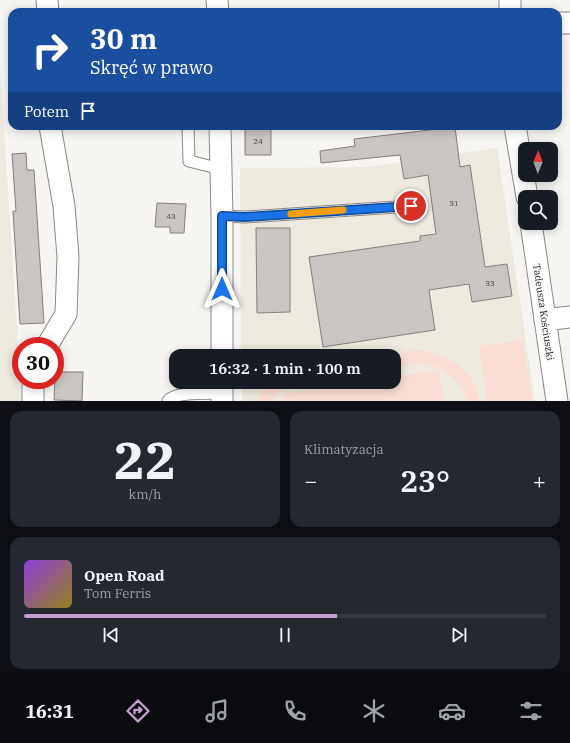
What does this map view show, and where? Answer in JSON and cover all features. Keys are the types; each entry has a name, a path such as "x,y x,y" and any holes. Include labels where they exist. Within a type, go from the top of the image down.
{"street":[{"path":"51,130 64,206 68,257 66,314 52,337"},
{"path":"220,130 222,349"},
{"path":"516,130 526,190"},
{"name":"Tadeusza Kościuszki","path":"532,230 545,320 561,396"},
{"path":"545,320 570,316"},
{"path":"33,389 33,401"}],"lane":[{"path":"188,130 189,161 221,169"},
{"path":"222,216 245,217 411,206"},
{"path":"168,401 170,398 178,395 192,398 222,392"}],"shaded area":[{"path":"0,66 17,337 12,337 12,389 20,389 21,401 0,401"},
{"path":"497,148 535,401 242,401 242,389 401,389 401,349 241,349 240,168 370,167"},
{"path":"523,340 532,401 487,401 479,346"},
{"path":"416,350 427,351 448,358 457,364 472,380 480,401 467,401 456,381 450,375 437,367 422,364 401,366 401,352"},
{"path":"439,370 444,401 282,401 281,394 315,389 401,389 401,376"},
{"path":"264,389 284,389 272,401 256,401"}],"building":[{"path":"245,130 271,130 271,155 245,155"},
{"path":"430,130 455,130 460,167 470,165 485,267 507,264 512,296 472,302 469,284 429,290 435,330 323,347 309,257 420,241 420,236 436,234 428,175 404,179 400,155 321,163 320,151 355,146 354,139"},
{"path":"26,153 27,170 34,170 44,323 20,324 13,211 16,211 12,154"},
{"path":"157,203 186,204 184,233 170,233 170,227 155,227"},
{"path":"256,228 290,228 290,312 257,313"},
{"path":"64,372 83,372 82,401 54,400 54,389 64,389"}],"slow traffic":[{"path":"291,214 343,210"}],"route":[{"path":"222,289 222,216 245,217 411,206"}]}
